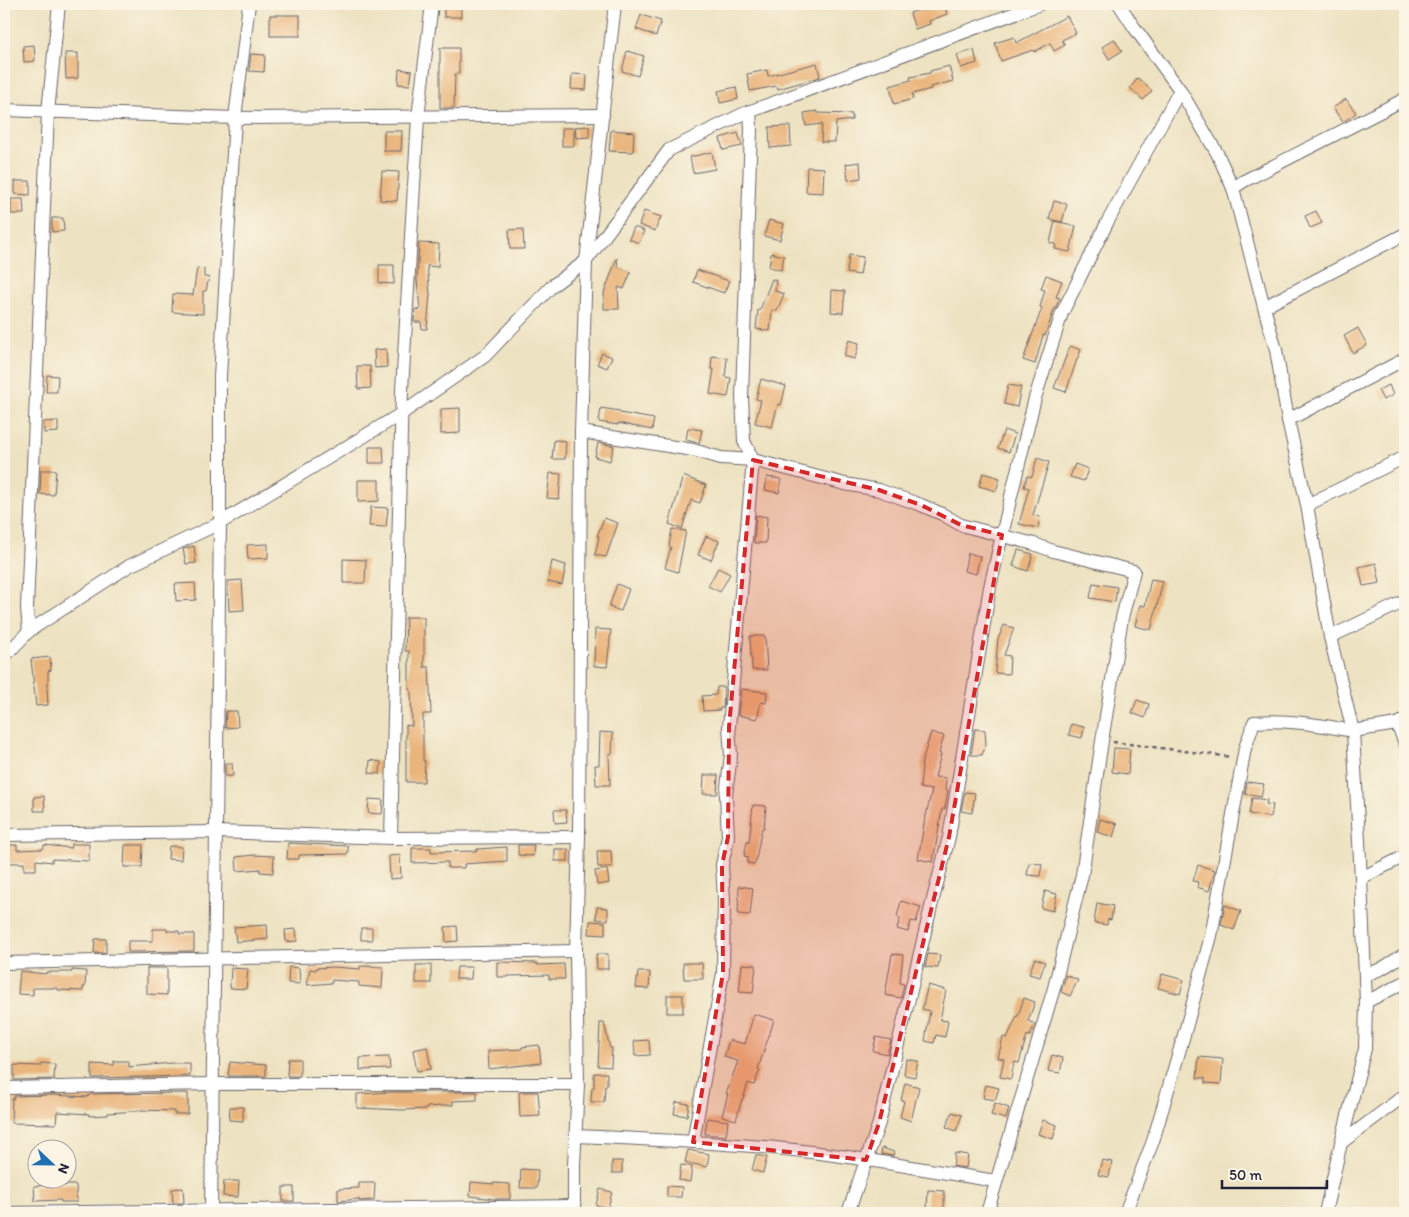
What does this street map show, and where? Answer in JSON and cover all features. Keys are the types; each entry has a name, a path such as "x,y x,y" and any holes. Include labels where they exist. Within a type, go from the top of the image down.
{"street":[{"path":"29,631 27,608 48,112 59,4"},
{"path":"211,1212 220,523 220,377 235,118 249,4"},
{"path":"391,838 401,414 418,117 432,4"},
{"path":"4,1213 575,1210 574,1165 578,1084 576,951 579,837 581,432 586,261 615,4"},
{"path":"4,657 29,631 130,566 220,523 401,414 485,356 552,286 586,261 669,150 750,112 1040,4"},
{"path":"1119,4 1180,90 1217,153 1233,188 1276,350 1288,420 1307,505 1330,637 1353,731 1365,975 1366,1049 1325,1213"},
{"path":"848,1213 879,1123 949,837 990,587 1035,398 1062,313 1108,221 1180,90"},
{"path":"1233,188 1252,176 1405,99"},
{"path":"4,110 235,118 603,115"},
{"path":"693,1142 723,973 724,899 722,865 728,837 726,795 731,755 729,727 753,460 744,441 742,396 750,112"},
{"path":"1264,307 1405,234"},
{"path":"1288,420 1405,359"},
{"path":"581,432 693,450 721,458 753,460 845,484 879,490 922,505 961,525 1134,571 1122,618 1082,876 1054,988 987,1213"},
{"path":"1307,505 1405,457"},
{"path":"1330,637 1405,600"},
{"path":"1125,1213 1153,1141 1208,945 1245,748 1254,722 1272,720 1305,722 1353,731 1401,722 1405,744"},
{"path":"4,835 215,832 391,838 579,837"},
{"path":"1361,878 1405,856"},
{"path":"4,963 214,957 576,951"},
{"path":"1365,975 1381,969 1405,954"},
{"path":"1366,1002 1405,982"},
{"path":"4,1088 212,1084 578,1084"},
{"path":"1341,1143 1405,1095"},
{"path":"575,1136 786,1149 996,1181"}],"path":[{"path":"1102,741 1244,759"}],"highlighted area":[{"path":"753,460 879,490 921,505 961,525 1002,535 949,837 879,1123 866,1160 693,1142 723,973 722,865 728,837 729,727"}],"building":[{"path":"444,4 461,4 461,17 444,17"},
{"path":"929,4 944,4 947,14 929,21 930,24 915,29 910,13 930,6"},
{"path":"270,15 300,15 300,36 270,36"},
{"path":"641,15 661,21 656,36 636,29"},
{"path":"1067,16 1076,33 1062,40 1065,45 1054,51 1050,43 1034,52 1033,50 1001,61 995,43 1014,37 1016,43"},
{"path":"1114,39 1122,51 1109,59 1102,47"},
{"path":"34,45 35,61 24,62 23,46"},
{"path":"440,48 459,48 459,74 455,74 454,108 440,108"},
{"path":"974,50 977,63 961,68 957,55"},
{"path":"627,51 644,56 638,76 622,71"},
{"path":"65,53 78,53 78,78 66,79"},
{"path":"251,54 265,55 264,72 249,71"},
{"path":"817,63 820,77 778,89 777,86 750,91 747,74 767,70 768,76"},
{"path":"949,66 953,81 912,94 913,99 894,104 890,86 911,80 910,77 930,73 930,71"},
{"path":"399,69 412,71 410,85 398,84"},
{"path":"572,74 587,75 586,90 571,89"},
{"path":"1138,78 1152,91 1143,100 1130,88"},
{"path":"736,87 738,99 720,103 718,91"},
{"path":"1346,99 1356,113 1343,122 1333,108"},
{"path":"817,111 818,113 852,114 852,120 836,122 835,142 821,142 822,124 806,126 804,113"},
{"path":"589,126 589,137 576,138 575,127"},
{"path":"790,126 791,146 770,148 769,127"},
{"path":"562,128 574,128 574,146 562,146"},
{"path":"611,130 634,132 633,152 609,151"},
{"path":"384,131 402,131 401,151 384,151"},
{"path":"738,133 742,146 723,150 720,138"},
{"path":"712,152 715,169 693,173 690,157"},
{"path":"860,162 861,178 848,180 846,164"},
{"path":"807,167 824,168 823,193 806,192"},
{"path":"382,171 399,172 397,201 380,200"},
{"path":"15,181 30,181 30,195 15,194"},
{"path":"11,199 23,199 24,214 11,214"},
{"path":"1054,201 1067,204 1062,222 1049,219"},
{"path":"644,211 661,217 655,231 639,225"},
{"path":"1316,211 1322,223 1310,228 1305,216"},
{"path":"52,218 63,218 64,231 52,232"},
{"path":"769,220 784,224 780,240 764,236"},
{"path":"1055,221 1076,226 1070,252 1055,249 1056,244 1050,243"},
{"path":"634,227 644,231 639,243 629,239"},
{"path":"523,229 524,249 510,249 509,230"},
{"path":"419,243 439,244 438,267 427,266 430,294 427,329 422,329 421,322 414,322 415,309 420,310 417,280"},
{"path":"771,253 784,256 781,270 769,267"},
{"path":"849,255 863,257 860,275 847,273"},
{"path":"617,258 618,267 631,272 624,289 618,287 619,309 604,309 604,293"},
{"path":"379,265 394,265 394,284 379,283"},
{"path":"197,268 204,269 204,277 209,277 206,291 203,291 203,314 172,312 173,294 193,295"},
{"path":"697,270 729,281 724,293 693,282"},
{"path":"1046,275 1062,281 1056,297 1060,298 1045,336 1043,335 1035,364 1023,360 1042,308 1040,307 1045,290 1041,289"},
{"path":"772,279 776,280 775,291 784,294 777,311 772,310 770,331 756,329 758,310 760,310"},
{"path":"832,290 845,291 843,313 831,312"},
{"path":"1358,328 1367,345 1353,353 1344,336"},
{"path":"849,340 859,343 855,359 844,356"},
{"path":"1070,346 1081,350 1066,392 1054,388"},
{"path":"386,349 387,367 375,368 374,350"},
{"path":"602,353 612,357 607,368 597,364"},
{"path":"712,356 727,358 725,377 731,378 728,397 710,394 714,369 711,369"},
{"path":"357,366 370,366 371,388 358,389"},
{"path":"47,375 58,376 57,392 46,392"},
{"path":"761,379 786,386 781,405 778,404 772,427 755,423 761,400 756,399"},
{"path":"1008,385 1021,387 1017,407 1004,404"},
{"path":"1389,385 1393,395 1383,400 1378,390"},
{"path":"460,408 460,433 441,434 441,409"},
{"path":"601,408 654,419 652,430 618,423 618,425 599,422"},
{"path":"58,421 58,432 44,433 44,422"},
{"path":"688,428 702,430 699,443 686,440"},
{"path":"1004,430 1015,434 1009,452 998,448"},
{"path":"554,440 566,441 565,459 552,459"},
{"path":"598,443 614,446 610,461 595,457"},
{"path":"369,447 383,447 384,463 369,463"},
{"path":"1037,458 1049,462 1033,515 1040,517 1038,528 1019,524 1029,488 1024,487 1027,476 1032,477"},
{"path":"1075,464 1088,469 1084,481 1070,477"},
{"path":"41,470 56,470 54,495 40,494"},
{"path":"550,473 561,474 559,499 547,498"},
{"path":"983,473 1000,478 996,491 979,486"},
{"path":"683,476 706,485 700,503 691,500 682,529 669,524"},
{"path":"767,477 781,479 779,493 765,490"},
{"path":"358,480 379,480 379,501 358,502"},
{"path":"371,507 388,508 386,527 369,526"},
{"path":"756,515 767,517 766,543 754,543"},
{"path":"604,518 618,523 606,557 595,555 599,536 597,536"},
{"path":"672,529 686,531 678,572 665,568 671,547 669,546"},
{"path":"706,536 719,541 711,560 698,555"},
{"path":"268,544 268,558 248,559 247,545"},
{"path":"194,546 196,563 186,564 183,549"},
{"path":"1018,550 1033,554 1028,571 1013,566"},
{"path":"968,553 980,556 976,574 964,571"},
{"path":"343,559 366,560 365,583 343,583"},
{"path":"552,561 566,565 562,585 548,582"},
{"path":"1376,563 1380,583 1363,586 1359,567"},
{"path":"718,568 730,574 720,592 708,586"},
{"path":"1151,579 1163,581 1151,630 1135,626 1140,605 1145,606"},
{"path":"242,580 244,610 229,611 228,581"},
{"path":"195,583 196,600 176,601 175,584"},
{"path":"1093,583 1117,587 1115,602 1090,598"},
{"path":"617,584 629,589 621,611 609,607"},
{"path":"406,617 424,617 424,667 429,667 431,714 423,714 424,782 406,782 406,725 412,726 411,690 409,690 409,651 405,651"},
{"path":"1004,625 1014,628 1004,655 1010,656 1009,674 995,673 998,639"},
{"path":"595,629 611,630 607,667 594,666"},
{"path":"750,636 765,636 767,670 752,670"},
{"path":"50,657 51,670 48,671 47,686 48,705 36,706 31,659"},
{"path":"717,687 724,687 723,708 720,708 720,710 703,711 702,696 716,695"},
{"path":"741,689 767,692 766,703 761,702 757,719 738,715"},
{"path":"1137,700 1149,704 1145,718 1132,713"},
{"path":"226,711 237,711 238,727 225,728"},
{"path":"1071,724 1084,727 1082,738 1069,735"},
{"path":"975,729 985,730 986,744 982,755 971,755"},
{"path":"600,732 613,733 612,754 609,754 610,785 596,785 595,765 599,765"},
{"path":"931,732 944,736 935,777 946,778 945,790 948,790 945,809 942,809 933,862 918,859 932,790 920,788 921,765"},
{"path":"1114,748 1130,749 1128,774 1112,772"},
{"path":"370,760 381,762 380,774 369,773"},
{"path":"225,763 232,763 233,776 225,776"},
{"path":"704,775 718,775 717,794 703,794"},
{"path":"1247,782 1264,784 1261,797 1245,794"},
{"path":"965,792 975,793 972,813 961,811"},
{"path":"44,796 45,811 34,811 34,797"},
{"path":"1252,798 1267,800 1266,804 1273,805 1271,817 1249,814"},
{"path":"369,799 383,800 382,814 368,813"},
{"path":"753,805 766,806 764,828 762,828 755,864 747,863 748,857 744,856 747,842 749,842"},
{"path":"554,810 566,810 567,822 555,823"},
{"path":"1100,819 1117,824 1113,837 1097,832"},
{"path":"288,843 348,846 348,854 299,855 299,859 287,859"},
{"path":"71,844 89,844 89,861 52,859 52,862 36,860 36,870 24,870 24,863 6,863 6,860 4,860 4,845 17,845 17,850 43,849 44,845 71,848"},
{"path":"125,845 143,845 142,867 124,867"},
{"path":"518,845 534,845 533,856 518,855"},
{"path":"169,846 182,847 181,860 168,859"},
{"path":"507,847 507,861 464,864 464,868 448,868 448,862 412,863 412,848 431,848 431,852 477,851 477,849"},
{"path":"555,849 568,849 568,861 555,861"},
{"path":"597,851 611,851 612,867 598,867"},
{"path":"254,855 274,856 273,873 260,872 260,869 237,871 236,857"},
{"path":"400,855 401,878 390,879 389,856"},
{"path":"1029,863 1042,864 1040,876 1027,875"},
{"path":"1198,865 1215,870 1209,891 1197,887 1198,882 1193,881"},
{"path":"607,869 609,883 597,885 595,871"},
{"path":"739,886 753,888 750,915 738,914"},
{"path":"1045,891 1057,894 1053,911 1041,908"},
{"path":"901,901 921,907 916,922 911,921 908,932 897,929 900,918 897,917"},
{"path":"1097,903 1113,906 1111,920 1108,919 1107,925 1094,923"},
{"path":"1225,905 1241,911 1234,930 1221,925"},
{"path":"597,907 608,908 608,920 596,919"},
{"path":"590,921 605,922 605,935 589,934"},
{"path":"267,925 268,939 236,942 234,927"},
{"path":"457,926 458,941 446,942 445,927"},
{"path":"361,928 372,928 372,940 361,940"},
{"path":"153,929 179,931 179,934 194,934 194,951 128,952 128,941 153,941"},
{"path":"296,929 297,941 286,942 285,930"},
{"path":"95,939 106,939 106,953 94,953"},
{"path":"596,954 608,954 608,969 597,969"},
{"path":"892,954 903,955 900,983 904,984 901,998 885,995"},
{"path":"928,954 940,955 938,968 925,967"},
{"path":"1035,958 1045,962 1040,977 1029,974"},
{"path":"497,962 537,963 537,965 564,964 565,979 549,979 549,975 497,977"},
{"path":"683,963 702,963 703,979 684,979"},
{"path":"742,964 756,965 753,993 739,992"},
{"path":"416,965 431,965 431,983 416,983"},
{"path":"360,966 383,967 382,988 359,986 359,982 332,980 332,983 307,985 310,969 316,970 316,968 333,967 360,969"},
{"path":"289,967 299,968 300,984 288,983"},
{"path":"457,967 472,967 471,979 456,979"},
{"path":"147,968 167,968 167,995 147,994"},
{"path":"231,968 248,969 246,989 230,988"},
{"path":"72,970 86,971 83,991 33,988 33,995 18,994 20,971 46,974 46,972 72,972"},
{"path":"638,972 650,972 649,989 636,988"},
{"path":"1162,974 1184,980 1180,994 1158,988"},
{"path":"1066,975 1078,980 1070,996 1061,992"},
{"path":"928,985 946,990 940,1020 948,1021 945,1037 936,1035 934,1043 925,1041 930,1011 922,1009"},
{"path":"667,995 683,995 683,1013 667,1013"},
{"path":"1024,998 1035,1002 1028,1021 1035,1024 1030,1036 1027,1035 1019,1063 1014,1062 1011,1079 1000,1077 1004,1059 998,1058 1003,1037 1007,1038 1018,1016"},
{"path":"754,1014 774,1020 758,1069 760,1070 754,1085 748,1083 736,1120 722,1116 728,1094 726,1094 738,1061 724,1057 729,1040 745,1044"},
{"path":"600,1023 604,1023 610,1048 612,1048 611,1067 598,1066"},
{"path":"876,1037 891,1040 887,1054 873,1051"},
{"path":"649,1040 650,1055 635,1056 634,1041"},
{"path":"539,1045 541,1063 489,1069 488,1051 522,1049 522,1047"},
{"path":"427,1047 431,1069 417,1071 413,1050"},
{"path":"1052,1055 1063,1058 1060,1073 1048,1071"},
{"path":"389,1057 390,1069 360,1070 360,1058"},
{"path":"1199,1057 1223,1059 1221,1084 1205,1083 1205,1078 1197,1078"},
{"path":"288,1059 300,1059 300,1076 287,1076"},
{"path":"906,1059 918,1061 915,1077 904,1075"},
{"path":"114,1061 129,1061 129,1067 190,1063 190,1076 92,1078 92,1064 114,1065"},
{"path":"230,1062 266,1065 266,1076 228,1076"},
{"path":"41,1063 55,1064 54,1079 14,1080 14,1065 40,1066"},
{"path":"594,1073 607,1073 604,1102 591,1102 592,1088 594,1088"},
{"path":"905,1083 919,1087 911,1121 900,1117 904,1101 901,1100"},
{"path":"986,1085 999,1088 995,1100 983,1098"},
{"path":"477,1092 477,1100 453,1101 453,1105 427,1107 427,1109 357,1108 357,1094"},
{"path":"519,1092 538,1092 540,1116 520,1117"},
{"path":"188,1093 188,1114 174,1114 174,1111 137,1110 89,1116 89,1114 57,1112 56,1124 11,1123 12,1099 14,1099 14,1096 52,1095 88,1097 91,1094"},
{"path":"676,1102 689,1104 687,1116 674,1114"},
{"path":"995,1103 1009,1108 1006,1119 991,1115"},
{"path":"230,1107 243,1107 243,1121 229,1120"},
{"path":"952,1112 962,1115 956,1131 946,1127"},
{"path":"707,1118 728,1121 726,1136 705,1134"},
{"path":"1043,1120 1057,1125 1053,1139 1038,1134"},
{"path":"882,1148 894,1152 893,1156 881,1154"},
{"path":"688,1150 709,1154 707,1167 685,1162"},
{"path":"955,1153 968,1155 966,1168 953,1166"},
{"path":"756,1155 767,1157 763,1173 752,1170"},
{"path":"1102,1160 1112,1162 1109,1177 1098,1175"},
{"path":"612,1161 622,1161 622,1173 612,1173"},
{"path":"681,1165 692,1166 690,1182 679,1180"},
{"path":"521,1169 538,1170 537,1188 520,1188"},
{"path":"224,1181 239,1181 238,1197 223,1196"},
{"path":"471,1182 510,1184 510,1199 470,1196"},
{"path":"359,1183 375,1183 374,1200 338,1201 338,1189 359,1188"},
{"path":"667,1186 682,1187 681,1197 667,1197"},
{"path":"283,1187 294,1187 294,1201 283,1201"},
{"path":"183,1188 184,1203 173,1203 172,1189"},
{"path":"600,1189 612,1192 608,1208 596,1205"},
{"path":"34,1190 76,1190 77,1202 61,1202 61,1200 35,1201"},
{"path":"928,1190 944,1191 944,1209 927,1208"}]}
